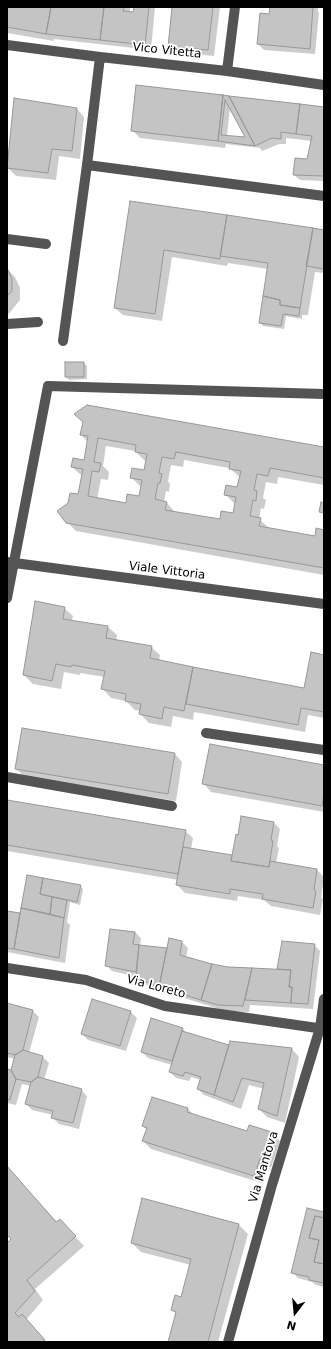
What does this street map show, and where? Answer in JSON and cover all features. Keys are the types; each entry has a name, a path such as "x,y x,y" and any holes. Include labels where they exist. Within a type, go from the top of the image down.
{"street":[{"path":"227,71 235,7"},
{"name":"Vico Vitetta","path":"7,45 227,71 324,85"},
{"path":"63,341 100,57"},
{"path":"87,165 324,196"},
{"path":"7,239 46,244"},
{"path":"7,324 38,322"},
{"path":"7,598 10,563 48,386 324,394"},
{"name":"Viale Vittoria","path":"10,563 324,604"},
{"path":"206,733 324,750"},
{"path":"7,777 172,806"},
{"name":"Via Loreto","path":"7,968 86,980 165,1006 322,1029"},
{"name":"Via Mantova","path":"228,1342 272,1185 322,1029 324,999"}],"building":[{"path":"7,7 51,7 46,34 7,27"},
{"path":"51,7 104,7 100,40 46,34"},
{"path":"104,7 124,7 123,11 133,12 134,7 149,7 145,45 100,40"},
{"path":"172,7 213,7 208,50 168,47"},
{"path":"270,7 313,7 310,49 257,44 260,13 269,14"},
{"path":"136,85 223,95 218,141 131,131"},
{"path":"223,95 229,96 255,146 218,141","holes":["225,100 245,137 221,135"]},
{"path":"229,96 300,104 296,134 281,132 281,139 272,138 255,146"},
{"path":"14,98 77,108 72,151 52,149 48,173 7,168"},
{"path":"300,104 324,107 324,176 293,175 295,158 307,159 312,136 296,134"},
{"path":"130,201 227,215 220,259 164,250 155,314 114,308"},
{"path":"227,215 313,228 300,308 280,305 280,300 263,296 268,263 220,256"},
{"path":"313,228 324,230 324,269 306,266"},
{"path":"7,268 12,279 12,291 7,296"},
{"path":"263,296 280,300 280,305 300,308 299,316 283,314 281,326 259,323"},
{"path":"65,362 84,362 84,377 65,377"},
{"path":"87,405 324,447 324,478 270,468 268,476 257,474 254,490 257,491 256,501 253,500 250,516 261,518 259,526 315,536 316,528 324,530 324,568 66,523 57,511 68,503 70,493 78,494 83,469 71,467 73,458 84,460 88,436 80,435 83,422 74,414","holes":["98,438 136,445 135,452 147,454 144,470 132,468 130,478 142,480 139,496 127,494 126,503 88,496 92,471 99,472 101,463 94,462","176,452 230,462 229,469 241,471 237,487 226,485 224,495 236,497 233,513 221,511 220,519 165,510 167,502 155,499 158,483 160,483 162,474 159,473 162,457 174,459"]},
{"path":"321,502 324,503 324,513 319,512"},
{"path":"35,601 65,607 63,619 108,626 106,638 152,646 150,658 193,667 184,711 164,707 162,719 139,714 141,704 125,701 126,694 101,689 105,671 72,665 71,667 56,664 52,681 23,675"},
{"path":"311,652 324,655 324,712 301,708 298,725 186,704 193,667 304,688"},
{"path":"22,728 175,753 168,794 15,769"},
{"path":"210,744 324,765 324,794 322,806 202,784"},
{"path":"7,800 186,830 178,874 7,845"},
{"path":"241,816 274,822 269,867 231,861"},
{"path":"183,847 232,855 231,861 269,867 270,861 317,869 314,890 316,891 313,908 262,899 263,894 230,889 230,894 176,885"},
{"path":"27,875 43,878 40,894 52,897 50,914 21,908"},
{"path":"43,878 81,885 77,902 40,894"},
{"path":"52,897 67,900 64,918 50,914"},
{"path":"21,908 64,918 59,958 14,949"},
{"path":"7,911 20,913 14,949 7,948"},
{"path":"110,929 135,932 133,944 139,945 136,972 105,966"},
{"path":"169,938 182,941 180,955 212,964 201,1000 159,987"},
{"path":"282,941 315,944 308,1004 291,1003 292,987 289,987 291,970 277,969"},
{"path":"139,945 167,948 159,987 136,978"},
{"path":"212,964 228,967 252,968 243,1006 218,1005 201,1000"},
{"path":"252,968 291,970 289,987 292,987 291,1003 245,1000"},
{"path":"92,999 131,1011 120,1046 81,1034"},
{"path":"7,1003 33,1010 23,1050 15,1055 7,1053"},
{"path":"151,1018 183,1028 172,1061 141,1052"},
{"path":"182,1031 229,1045 214,1095 197,1089 201,1077 185,1072 183,1076 169,1072"},
{"path":"230,1041 292,1048 277,1116 258,1109 264,1083 242,1078 233,1102 214,1095"},
{"path":"23,1050 43,1056 38,1077 31,1082 16,1079 11,1070 15,1055"},
{"path":"7,1069 11,1070 16,1079 10,1100 7,1099"},
{"path":"38,1077 82,1089 73,1123 51,1118 53,1111 25,1104 31,1082"},
{"path":"152,1097 188,1108 187,1112 247,1131 249,1125 272,1132 263,1161 260,1159 254,1176 142,1141 147,1128 142,1126"},
{"path":"7,1166 56,1222 60,1219 76,1236 27,1280 35,1291 15,1313 19,1317 22,1314 45,1340 42,1342 7,1342 7,1243 11,1239 7,1235"},
{"path":"142,1198 239,1224 208,1342 168,1342 176,1312 171,1310 175,1295 181,1297 191,1259 131,1243"},
{"path":"307,1208 324,1212 324,1218 315,1216 309,1238 319,1240 314,1262 324,1264 324,1283 309,1280 309,1277 291,1273"},
{"path":"315,1216 324,1218 324,1264 314,1262 319,1240 309,1238"}]}
